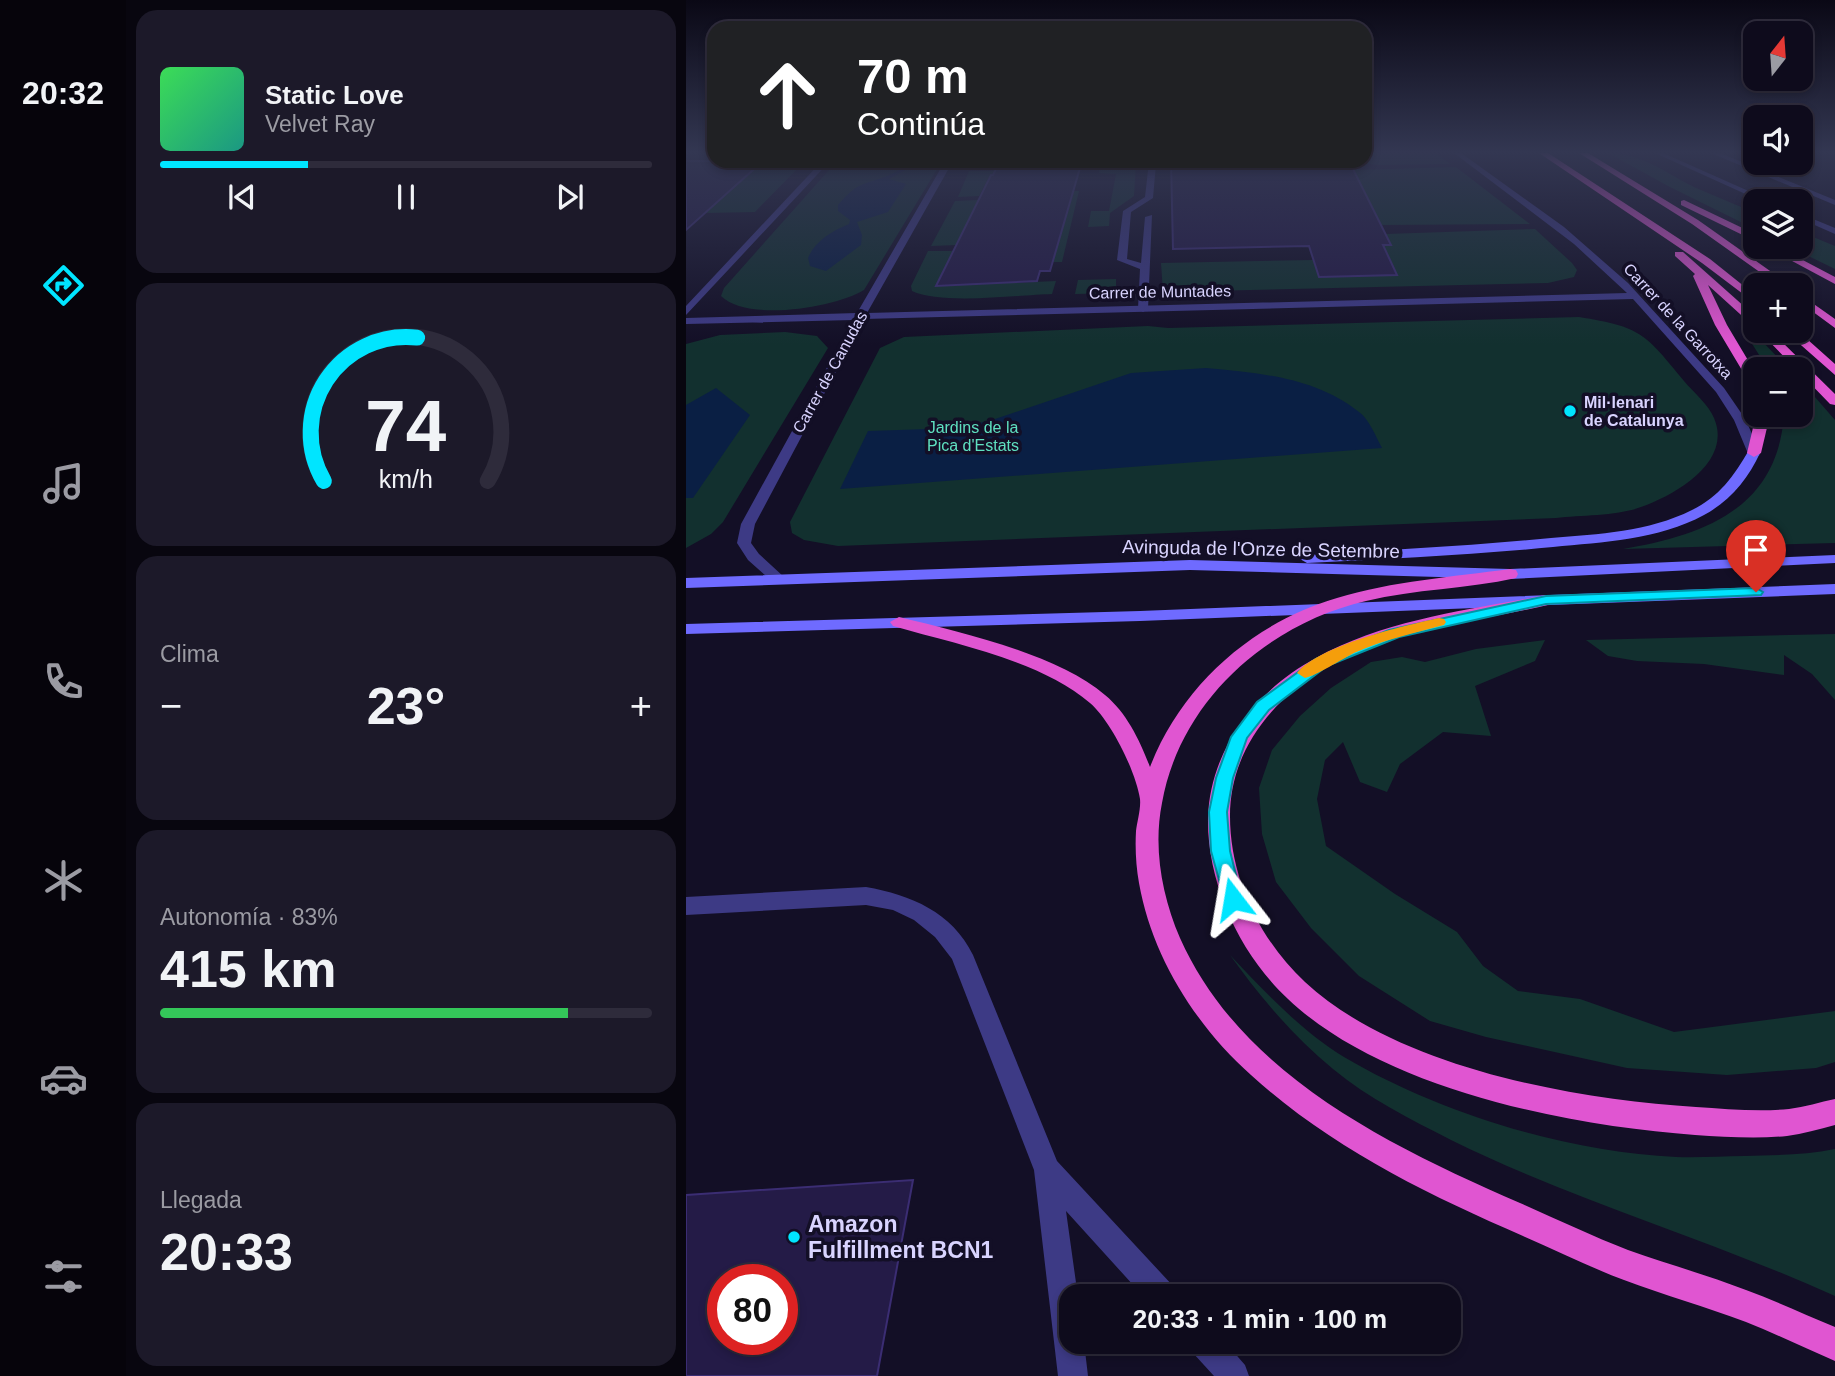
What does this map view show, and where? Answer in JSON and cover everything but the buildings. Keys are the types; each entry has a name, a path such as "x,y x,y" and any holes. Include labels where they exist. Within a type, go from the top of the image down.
{"highway":[{"path":"1640,217 1706,261 1743,290"},
{"path":"1685,217 1767,273"},
{"path":"1713,217 1743,233"},
{"path":"1643,219 1743,312"},
{"path":"1794,259 1835,281"},
{"path":"1694,269 1721,325 1743,362"},
{"path":"1813,308 1835,325"},
{"path":"1777,343 1835,401"},
{"path":"1804,343 1835,371"},
{"path":"1754,453 1760,427"},
{"path":"1510,574 1407,589 1323,608 1274,633 1210,683 1175,731 1150,799 1146,839 1151,887 1164,931 1192,986 1232,1037 1287,1090 1367,1143 1460,1193 1620,1263 1749,1308 1835,1344"},
{"path":"1546,600 1405,630 1353,648 1321,662 1263,706 1239,737 1225,778 1218,812 1221,851 1233,899 1257,943 1299,993 1364,1039 1446,1074 1551,1100 1623,1113 1705,1121 1786,1123 1835,1112"},
{"path":"899,622 1024,661 1074,683 1098,699 1133,750 1150,799"}],"main road":[{"path":"1189,565 1500,548 1613,538 1687,517 1716,501 1735,485 1747,469 1754,453"},
{"name":"Avinguda de l'Onze de Setembre","path":"686,583 1189,565 1510,574 1835,559"},
{"path":"686,629 1835,589"}],"street":[{"path":"686,312 774,217"},
{"name":"Carrer de Canudas","path":"779,580 753,557 744,543 747,524 917,217"},
{"path":"1126,217 1122,260 1145,267"},
{"path":"1143,309 1149,217"},
{"name":"Carrer de la Garrotxa","path":"1545,217 1596,258 1635,296 1722,391 1740,416 1754,453"},
{"path":"1813,221 1835,231"},
{"name":"Carrer de Muntades","path":"686,321 1635,296"},
{"path":"686,906 866,896 888,899 925,913 940,925 962,955 1046,1170 1073,1376"},
{"path":"1046,1170 1152,1284"},
{"path":"1215,1354 1234,1376"}],"green space":[{"path":"787,217 908,217 864,290 850,296 791,310 750,309 733,304 721,296 724,288"},
{"path":"946,217 1073,217 1062,262 1052,262 968,239 959,239 957,245 931,246"},
{"path":"1090,217 1110,217 1109,226 1088,227"},
{"path":"1377,217 1521,217 1530,224 1381,225"},
{"path":"1731,217 1743,217 1743,223"},
{"path":"1535,229 1572,263 1577,270 1574,277 1548,283 1163,292 1161,263 1313,260 1319,277 1396,275 1383,245 1391,244 1386,234"},
{"path":"1813,237 1835,246 1835,269 1813,258"},
{"path":"928,251 953,251 937,286 1056,281 1052,294 960,298 925,295 912,291 911,286"},
{"path":"1116,279 1116,293 1075,294 1078,280"},
{"name":"Jardins de la Pica d'Estats","path":"1579,317 1616,324 1650,342 1705,403 1714,418 1718,434 1715,449 1708,462 1684,485 1655,502 1632,510 1556,518 838,546 804,540 792,533 790,522 880,348 904,337 1148,326 1168,328"},
{"path":"785,332 817,336 828,348 723,522 711,534 686,548 686,344 720,335"},
{"path":"1752,343 1764,343 1777,357 1760,357"},
{"path":"1813,395 1835,420 1835,543 1623,549 1681,535 1708,525 1731,512 1751,495 1767,474 1778,447 1782,427 1813,427"},
{"path":"1835,634 1835,700 1812,674 1784,655 1784,675 1704,664 1637,661 1608,656 1586,640"},
{"path":"1545,640 1535,661 1475,686 1491,736 1443,732 1400,764 1387,792 1360,782 1343,742 1325,760 1317,799 1326,846 1395,894 1457,932 1483,966 1518,991 1580,999 1674,1032 1835,1011 1835,1062 1816,1068 1727,1075 1627,1068 1486,1037 1430,1021 1359,976 1311,928 1276,882 1262,834 1259,788 1272,750 1300,716 1331,688 1371,662 1402,657 1425,662 1476,649"},
{"path":"1230,955 1298,1023 1344,1057 1420,1096 1504,1126 1591,1147 1676,1157 1790,1154 1835,1149 1835,1296 1498,1162 1390,1108 1346,1080 1304,1043 1265,1001"}],"water":[{"path":"846,217 872,217 857,222 862,235 861,245 826,271 810,266 808,258 815,246 830,233 849,224 850,220"},
{"path":"1206,368 1266,375 1324,391 1363,415 1382,448 840,489 868,431 959,428 995,419 1131,373"},
{"path":"716,388 750,415 693,498 686,498 686,405"}],"slow traffic":[{"path":"1305,673 1321,662 1353,648 1394,633 1439,622"}],"place":[{"name":"Mil·lenari de Catalunya","path":"1570,411"},
{"name":"Amazon Fulfillment BCN1","path":"794,1237"}],"route":[{"path":"1233,899 1221,851 1218,812 1225,778 1239,737 1263,706 1321,662 1394,633 1546,600 1756,592"}]}
